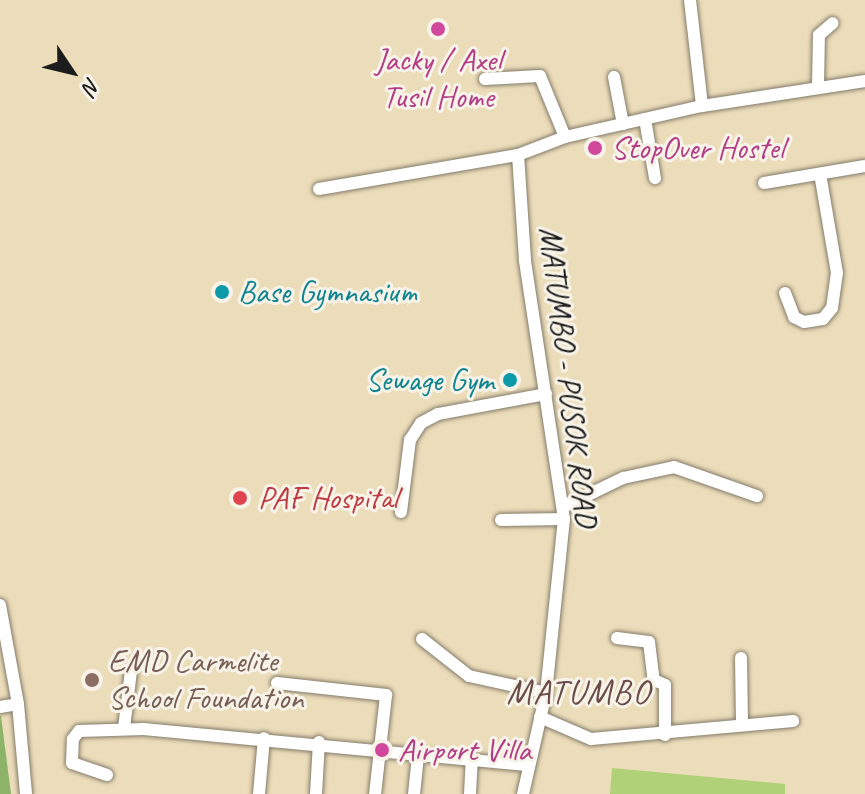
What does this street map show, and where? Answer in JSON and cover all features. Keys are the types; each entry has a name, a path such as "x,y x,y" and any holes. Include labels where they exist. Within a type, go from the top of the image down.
{"street":[{"path":"690,0 702,106"},
{"path":"818,85 819,35 833,23"},
{"path":"485,79 540,76 565,137"},
{"path":"614,77 623,124"},
{"path":"319,189 518,155 565,137 702,106 818,85 865,81"},
{"path":"645,119 655,178"},
{"name":"MATUMBO - PUSOK ROAD","path":"518,155 525,260 564,513 546,693 523,794"},
{"path":"764,183 865,166"},
{"path":"785,293 794,317 804,322 823,319 835,299 837,273 820,174"},
{"path":"401,512 410,440 421,423 438,414 546,394"},
{"path":"501,520 564,513 623,478 674,467 757,496"},
{"path":"0,605 18,704 26,794"},
{"path":"617,638 649,642 654,680 665,685 665,735"},
{"path":"422,639 469,676 546,693"},
{"path":"741,658 742,725"},
{"path":"124,728 131,671"},
{"path":"277,683 386,695 375,794"},
{"path":"0,707 18,704"},
{"path":"540,717 591,739 665,735 793,721"},
{"path":"107,775 76,767 73,739 87,729 124,728 319,742 528,765"},
{"path":"259,794 264,738"},
{"path":"316,794 319,742"},
{"path":"414,794 418,755"},
{"path":"470,794 472,759"}],"green space":[{"path":"1,716 11,794 0,794"},
{"path":"612,768 785,784 785,794 610,794"}],"place":[{"name":"Jacky / Axel Tusil Home","path":"438,29"},
{"name":"StopOver Hostel","path":"595,148"},
{"name":"Base Gymnasium","path":"222,292"},
{"name":"Sewage Gym","path":"510,380"},
{"name":"PAF Hospital","path":"240,498"},
{"name":"EMD Carmelite School Foundation","path":"92,680"},
{"name":"Airport Villa","path":"382,750"}],"district":[{"name":"MATUMBO","path":"579,692"}]}
